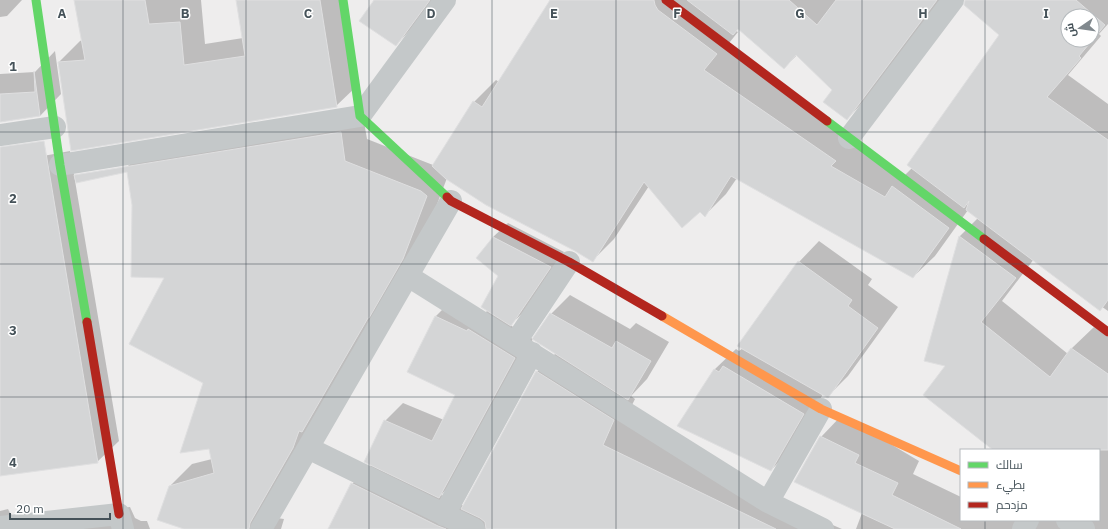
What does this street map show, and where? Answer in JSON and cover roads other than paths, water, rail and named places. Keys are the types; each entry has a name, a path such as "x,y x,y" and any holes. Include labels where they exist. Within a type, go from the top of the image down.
{"street":[{"path":"0,527 121,521 60,165 36,0"},
{"path":"343,0 360,116 451,201 569,262 821,409 960,471"},
{"path":"60,165 360,116 445,0"},
{"path":"666,0 1108,332"},
{"path":"849,138 953,0"},
{"path":"0,135 55,127"},
{"path":"261,529 451,201"},
{"path":"444,515 523,348 569,262"},
{"path":"408,276 768,502 823,529"},
{"path":"768,502 821,409"},
{"path":"308,448 474,529"},
{"path":"1069,521 1084,529"}]}
